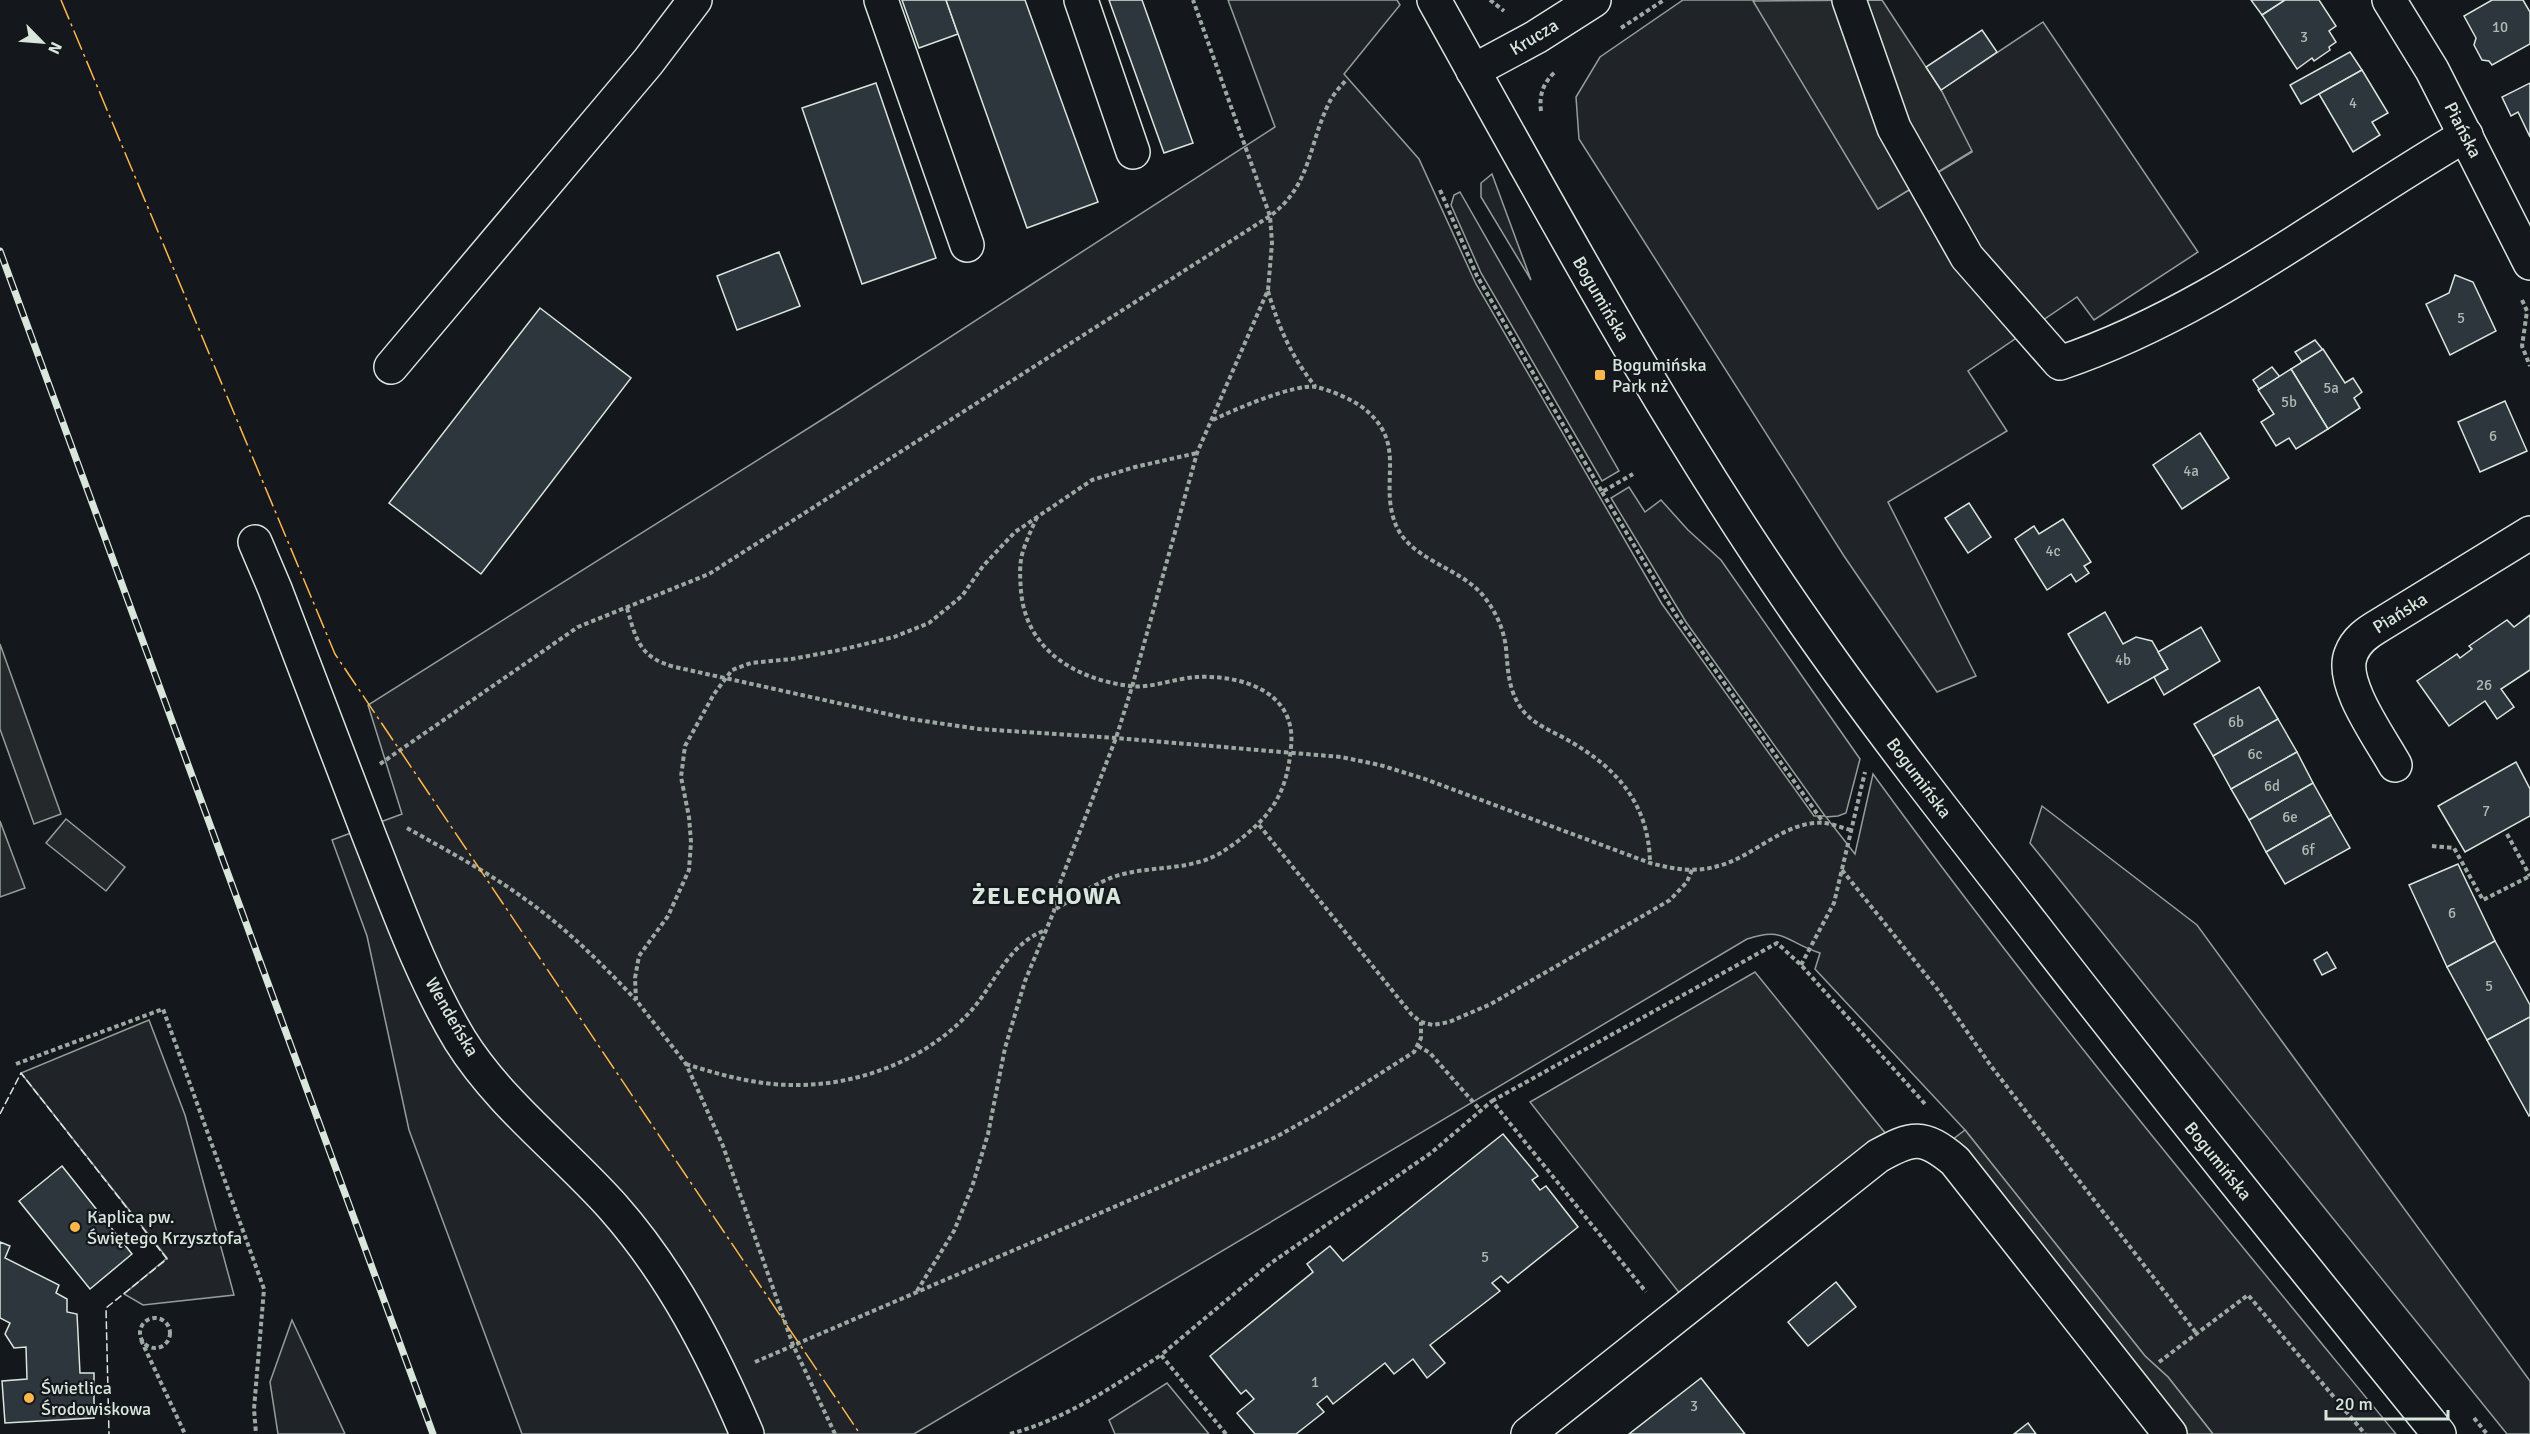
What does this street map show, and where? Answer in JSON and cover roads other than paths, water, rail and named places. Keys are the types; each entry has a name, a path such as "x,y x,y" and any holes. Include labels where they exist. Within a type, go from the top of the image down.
{"street":[{"path":"391,367 648,62 695,0"},
{"path":"881,0 967,245"},
{"path":"1081,0 1133,152"},
{"name":"Bogumińska","path":"1434,0 1605,306 1678,430 1823,649 1930,795 2157,1084 2439,1434"},
{"name":"Krucza","path":"1473,72 1536,37 1594,0"},
{"path":"1849,0 1894,128 1967,257 2060,363 2155,325 2207,297 2466,135"},
{"name":"Piańska","path":"2389,0 2432,70 2530,263"},
{"name":"Piańska","path":"2395,765 2357,697 2349,677 2350,655 2362,636 2530,533"},
{"name":"Wendeńska","path":"255,542 276,590 400,914 436,996 461,1041 499,1090 613,1207 662,1271 692,1317 722,1376 747,1434"},
{"path":"1528,1434 1878,1156 1904,1142 1923,1142 1940,1149 1954,1161 2170,1434"}],"railway":[{"path":"0,251 433,1434"}],"place":[{"name":"Bogumińska Park nż","path":"1600,375"},
{"name":"Kaplica pw. Świętego Krzysztofa","path":"75,1227"},
{"name":"Świetlica Środowiskowa","path":"29,1398"}],"district":[{"name":"ŻELECHOWA","path":"1047,896"}]}
